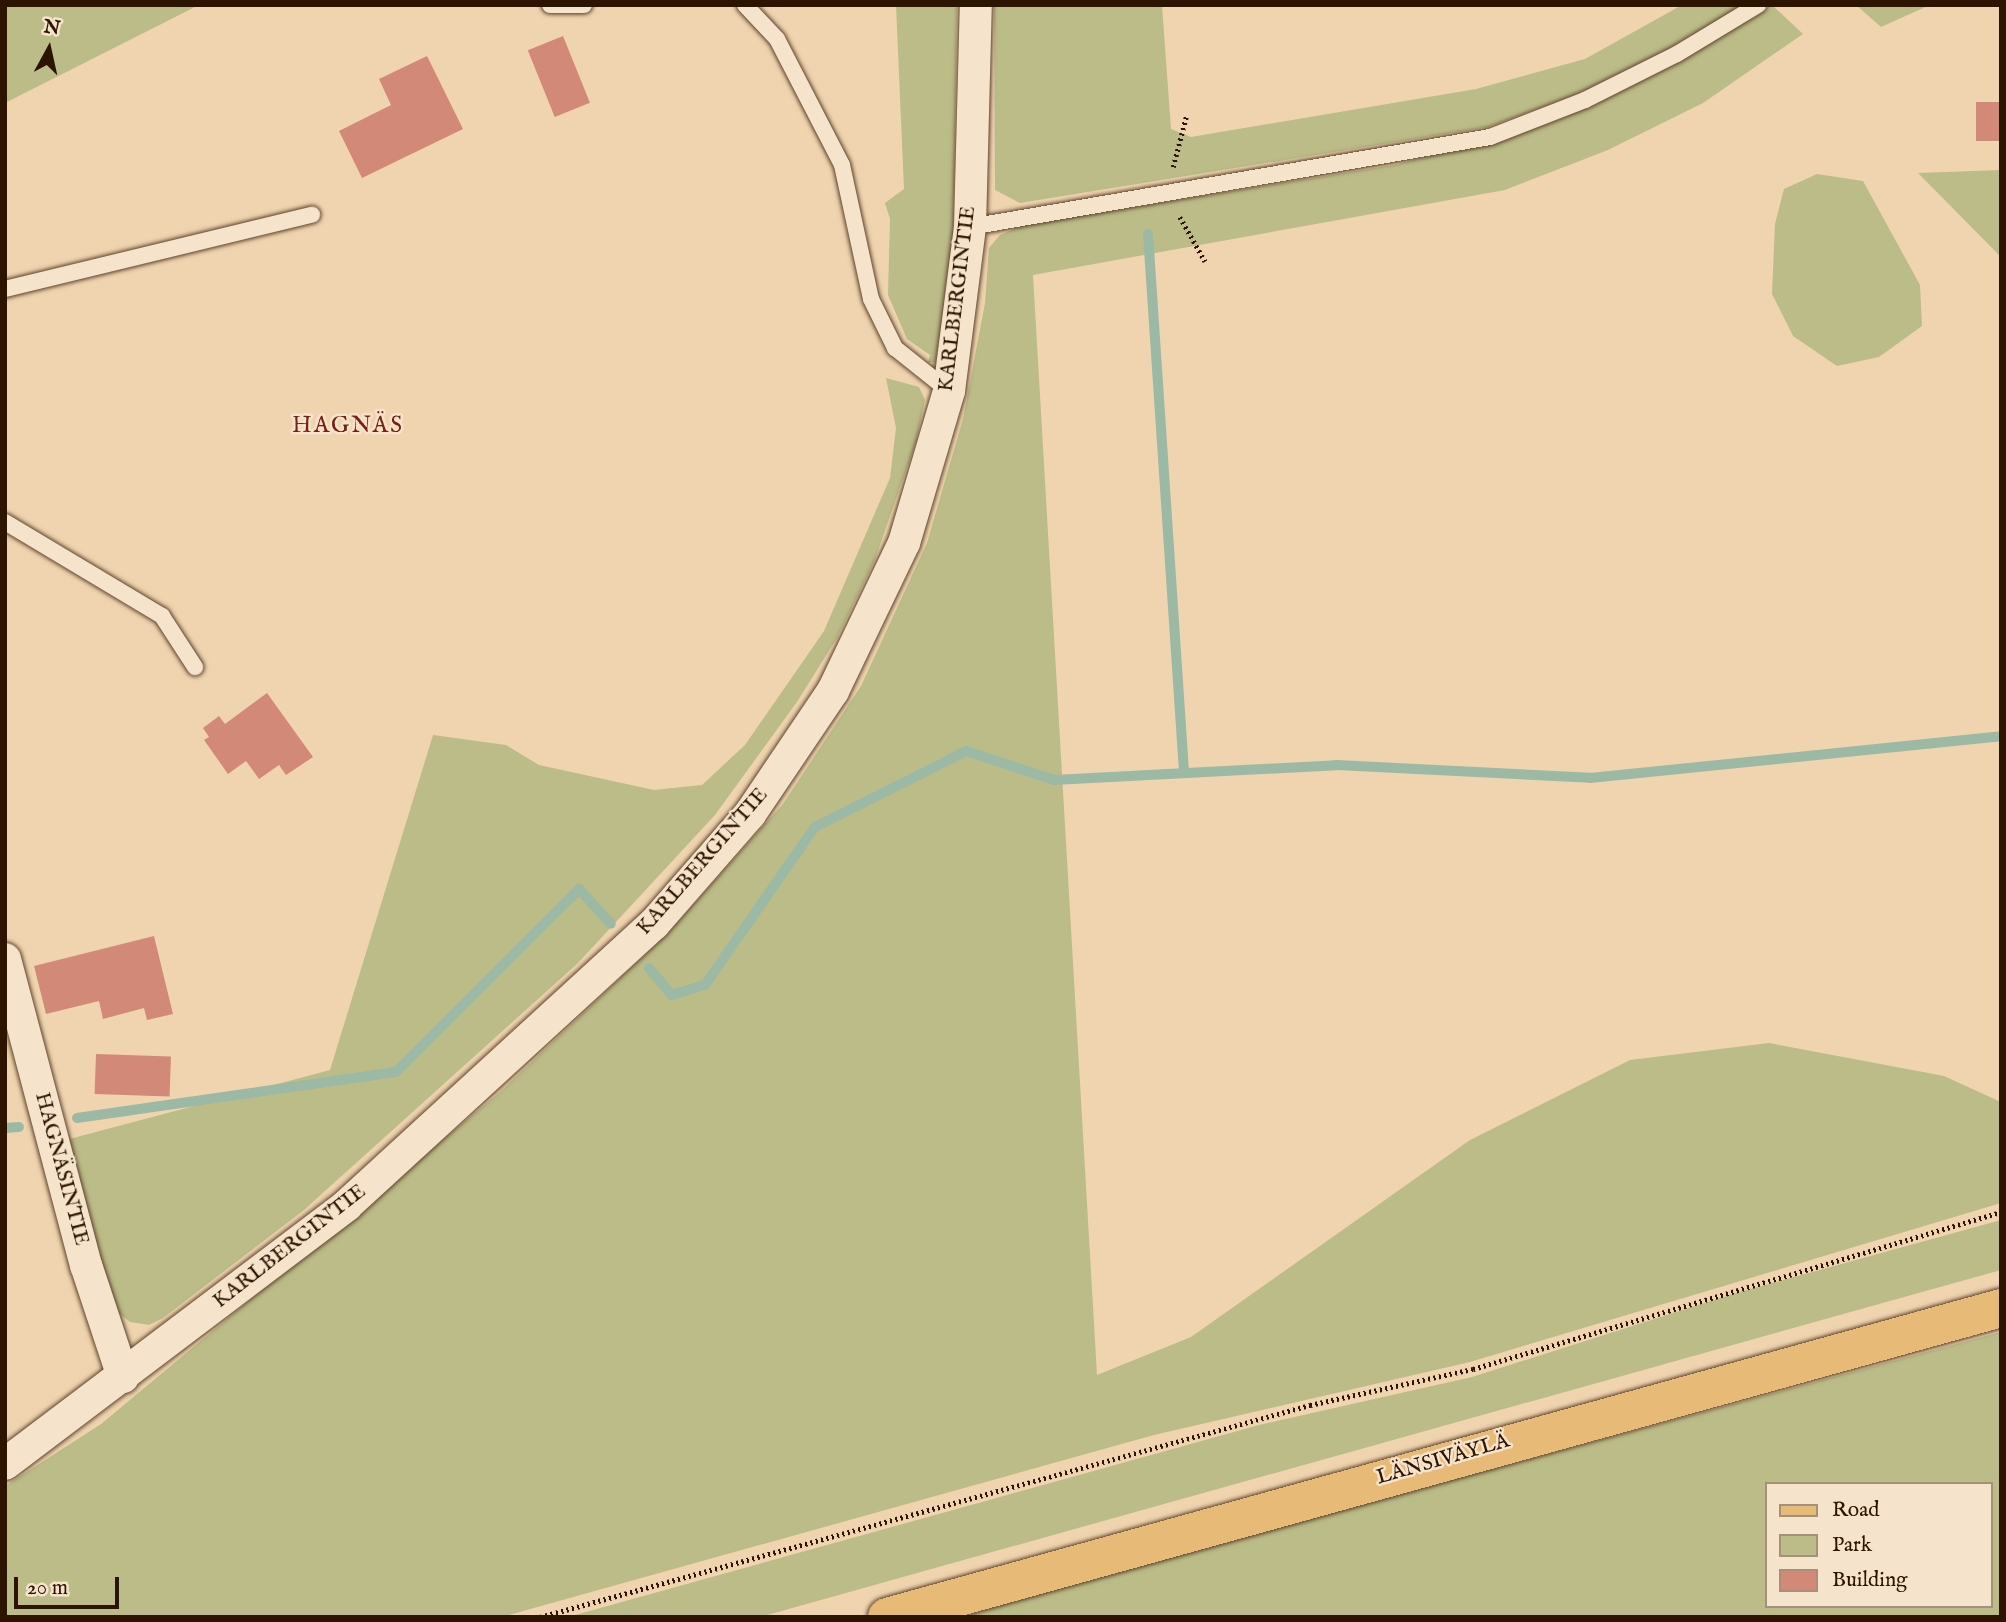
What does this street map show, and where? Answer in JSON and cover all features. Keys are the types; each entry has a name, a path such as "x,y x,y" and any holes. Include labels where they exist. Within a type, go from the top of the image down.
{"main road":[{"name":"LÄNSIVÄYLÄ","path":"887,1617 2001,1308"}],"street":[{"name":"KARLBERGINTIE","path":"5,1464 347,1205 654,924 750,814 833,691 904,543 949,391 970,227 976,5"},
{"name":"HAGNÄSINTIE","path":"5,959 86,1265 123,1377"}],"lane":[{"path":"550,5 584,5"},
{"path":"745,5 777,39 842,165 871,299 895,348 949,391"},
{"path":"970,227 1490,137 1585,100 1676,54 1758,5"},
{"path":"5,289 312,215"},
{"path":"5,522 162,616 195,667"}],"path":[{"path":"540,1617 1310,1405 1473,1369 2001,1212"}],"green space":[{"path":"5,5 199,5 5,103"},
{"path":"896,5 957,5 953,241 936,363 928,362 930,355 907,339 888,295 890,219 885,203 904,189"},
{"path":"994,5 1162,5 1171,129 1191,137 1476,89 1585,59 1682,5 1742,6 1657,56 1580,93 1488,127 1020,203 995,190"},
{"path":"1772,5 1803,34 1703,103 1608,150 1505,190 1033,275 1097,1375 1191,1337 1470,1140 1630,1060 1769,1043 1944,1076 2001,1102 2001,1203 1470,1362 1154,1435 502,1617 5,1617 5,1486 101,1424 499,1093 667,934 783,804 861,686 927,543 963,419 985,303 989,248 1000,235 1023,225 1394,165 1506,137 1606,99"},
{"path":"1856,5 1930,5 1881,27"},
{"path":"2001,170 2001,257 1918,173"},
{"path":"1817,174 1863,181 1920,285 1922,326 1879,357 1837,366 1793,336 1772,294 1775,224 1784,189"},
{"path":"886,378 919,387 925,400 916,442 874,562 837,638 797,702 715,815 578,963 304,1210 163,1318 149,1325 130,1322 116,1311 62,1141 330,1070 433,735 506,745 539,765 654,790 702,785 745,745 824,631 890,478 896,428"},
{"path":"2001,1220 2001,1270 760,1617 568,1617 1259,1425 1472,1377 1736,1293"},
{"path":"2001,1332 2001,1617 960,1617 1281,1526"}],"building":[{"path":"563,36 590,103 555,117 528,50"},
{"path":"427,56 463,129 362,178 339,131 391,105 379,79"},
{"path":"1976,102 2001,102 2001,141 1976,141"},
{"path":"267,693 313,757 286,775 279,765 259,779 246,761 228,774 204,740 209,737 203,728 219,716 225,724"},
{"path":"154,936 173,1014 147,1020 144,1008 103,1019 99,1001 46,1014 34,966"},
{"path":"96,1054 171,1057 170,1097 95,1094"}],"waterway":[{"path":"1148,234 1184,772"},
{"path":"649,968 672,995 705,985 815,827 966,751 1054,780 1337,765 1590,778 2001,736"},
{"path":"77,1118 396,1072 579,889 611,924"},
{"path":"5,1128 19,1127"}],"district":[{"name":"HAGNÄS","path":"348,426"}]}
